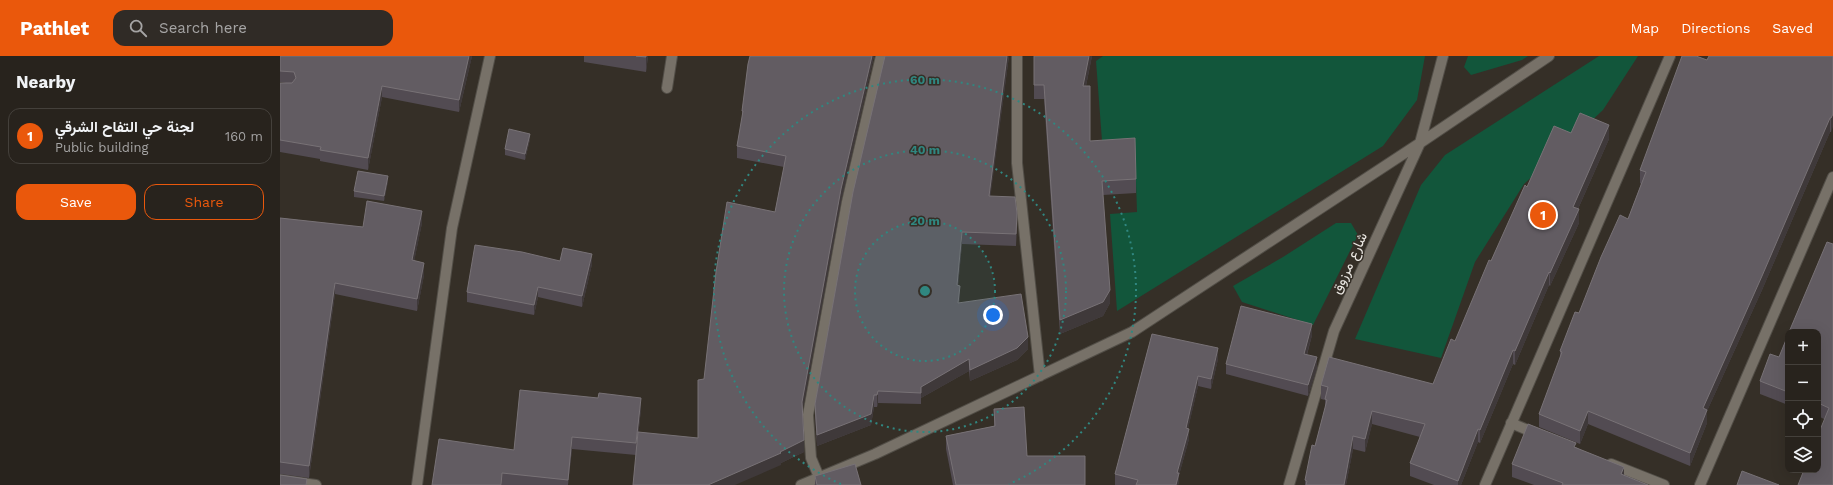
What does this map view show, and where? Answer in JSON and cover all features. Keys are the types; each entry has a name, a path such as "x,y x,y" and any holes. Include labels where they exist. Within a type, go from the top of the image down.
{"street":[{"path":"417,485 452,228 490,56"},
{"path":"667,88 672,56"},
{"path":"819,477 811,458 808,414 847,202 881,56"},
{"path":"1017,56 1017,163 1040,376"},
{"name":"شارع مرزوق","path":"1289,485 1334,331 1420,143 1442,56"},
{"path":"801,485 875,454 1132,332 1420,143 1549,56"},
{"path":"1485,485 1670,56"},
{"path":"1700,485 1833,177"},
{"path":"1511,423 1548,438"},
{"path":"1599,458 1664,485"},
{"path":"280,480 316,485"}],"green space":[{"path":"1103,56 1425,56 1417,100 1383,146 1117,311 1110,214 1137,212 1135,152 1103,154 1096,61"},
{"path":"1468,56 1528,56 1522,60 1471,75 1464,67"},
{"path":"1599,56 1638,56 1603,110 1524,184 1475,262 1441,358 1355,339 1421,185 1445,155"},
{"path":"1336,223 1351,223 1358,235 1313,325 1242,302 1233,286 1283,257"}],"building":[{"path":"280,56 469,56 459,100 382,86 368,158 320,150 321,147 280,140 280,83 292,83 296,78 294,72 280,71"},
{"path":"750,56 872,56 841,189 802,402 804,440 780,452 781,453 708,485 633,485 638,432 698,438 698,380 704,379 716,272 727,202 775,212 786,156 737,146"},
{"path":"885,56 1007,56 989,196 1015,197 1017,213 1016,234 962,232 957,285 960,286 958,303 1021,294 1028,337 1017,348 970,370 969,359 921,387 921,393 878,391 877,395 874,395 871,414 817,435 815,404 853,192"},
{"path":"1034,56 1089,56 1083,86 1090,86 1090,141 1135,138 1136,179 1102,181 1110,290 1103,302 1060,320 1044,85 1034,85"},
{"path":"1682,56 1696,56 1707,60 1709,56 1833,56 1833,114 1703,408 1707,410 1690,453 1588,411 1580,431 1539,414 1575,312 1579,313 1601,257 1620,215 1628,219 1646,172 1640,170"},
{"path":"1580,113 1609,125 1573,207 1579,209 1550,273 1549,272 1515,351 1513,350 1480,430 1478,429 1458,481 1410,463 1425,424 1372,411 1365,439 1353,436 1344,485 1306,485 1307,481 1305,480 1312,445 1315,446 1327,400 1325,399 1328,387 1321,385 1329,357 1433,384 1451,339 1455,341 1489,260 1491,261 1525,185 1527,187 1554,126 1571,133"},
{"path":"509,129 530,134 525,154 505,149"},
{"path":"358,171 388,176 384,196 354,191"},
{"path":"367,201 422,211 412,260 424,263 417,299 335,283 309,466 280,462 280,218 363,227"},
{"path":"1827,242 1833,244 1833,485 1798,485 1803,473 1821,473 1821,428 1829,408 1821,404 1821,329 1790,329"},
{"path":"475,245 522,252 560,261 563,248 592,254 582,296 538,287 534,305 467,292"},
{"path":"1241,306 1312,324 1304,354 1317,357 1308,385 1226,364"},
{"path":"1152,334 1218,348 1211,379 1198,376 1186,428 1189,429 1177,473 1179,473 1176,485 1136,485 1138,480 1115,474"},
{"path":"1785,342 1785,391 1760,381 1770,354 1779,357"},
{"path":"520,390 598,398 599,393 641,398 636,443 572,437 568,480 502,473 501,485 432,485 439,439 514,450"},
{"path":"1024,407 1027,456 1085,456 1085,485 956,485 946,436 995,426 994,409"},
{"path":"1528,424 1576,443 1574,447 1624,467 1621,474 1648,485 1562,485 1563,483 1512,464"},
{"path":"855,464 861,485 817,485 815,476"},
{"path":"1742,471 1779,485 1737,485"},
{"path":"280,475 307,479 306,485 280,485"}],"place":[{"name":"لجنة حي التفاح الشرقي","path":"1543,215"}]}
